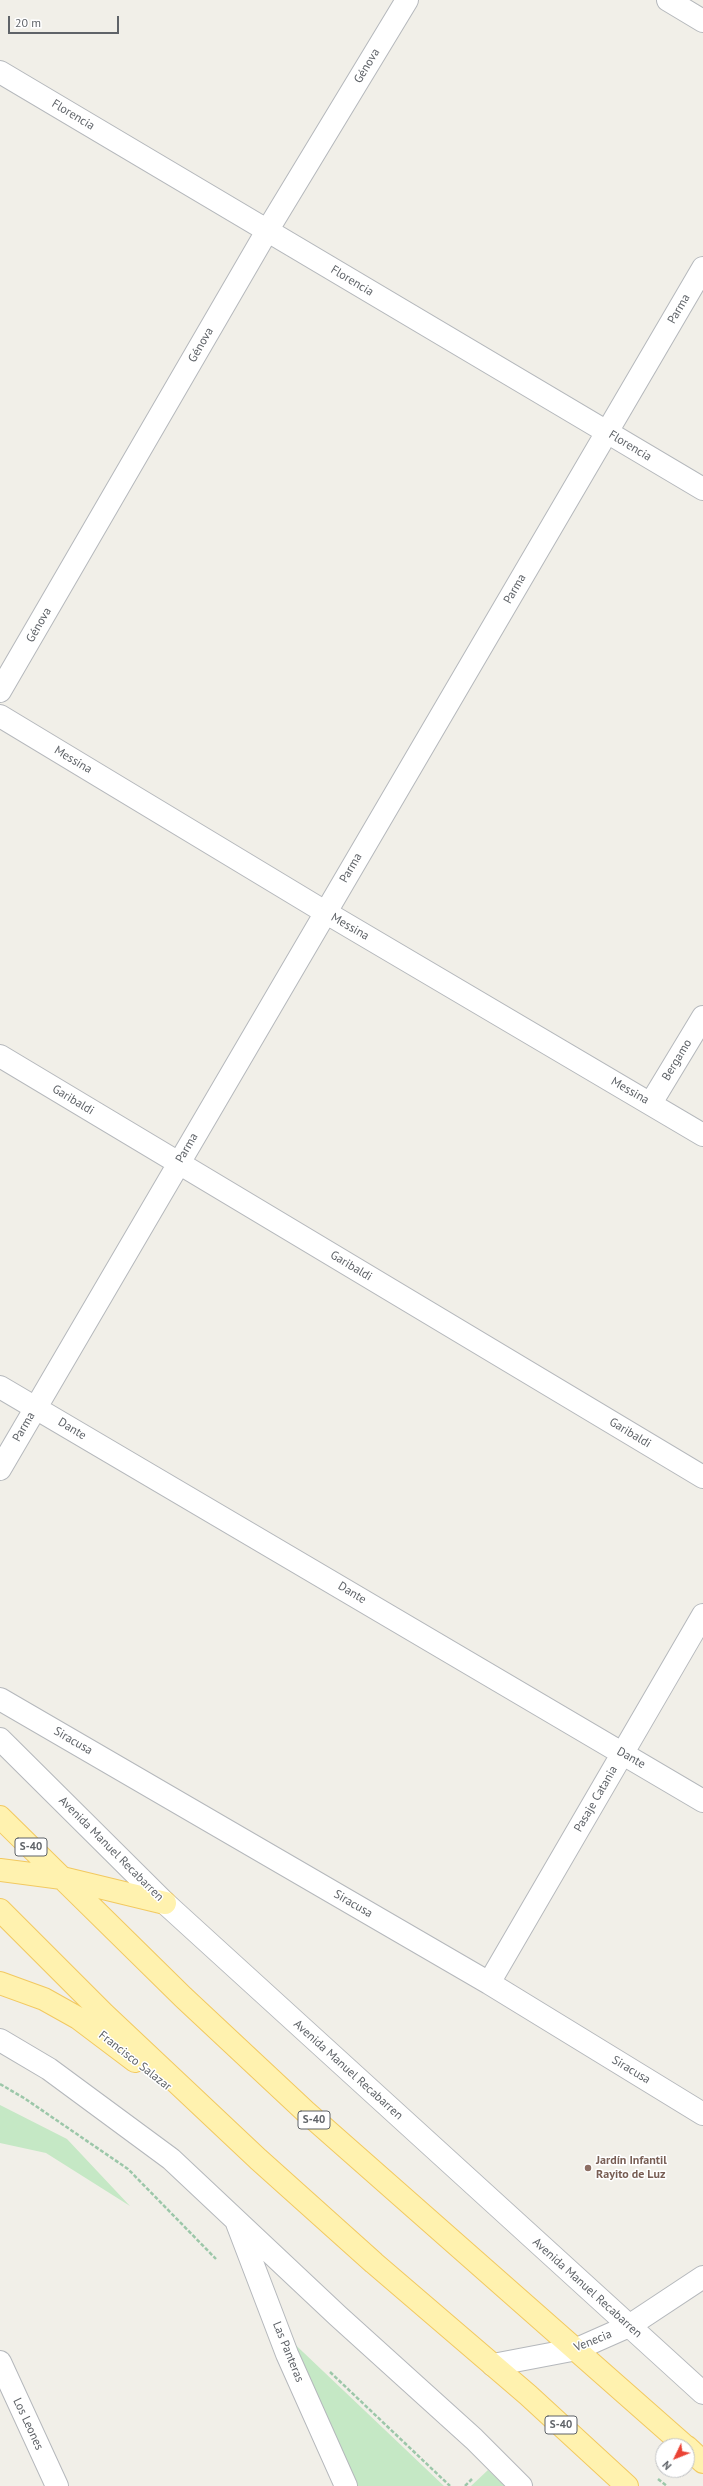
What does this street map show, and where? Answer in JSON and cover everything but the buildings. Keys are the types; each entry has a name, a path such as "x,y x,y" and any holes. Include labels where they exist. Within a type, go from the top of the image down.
{"main road":[{"name":"S-40","path":"0,1816 183,1997 306,2112 577,2349 676,2438"},
{"path":"0,1870 62,1878 165,1903"},
{"name":"S-40","path":"0,1910 104,2014 258,2159 493,2365 627,2486"},
{"name":"Francisco Salazar","path":"0,1983 44,1999 78,2018 109,2040 258,2159"},
{"name":"S-40","path":"695,2455 703,2462"}],"street":[{"name":"Génova","path":"0,691 268,231 406,0"},
{"path":"668,0 703,21"},
{"name":"Florencia","path":"0,72 703,489"},
{"name":"Parma","path":"0,1468 703,268"},
{"name":"Messina","path":"0,716 325,912 703,1135"},
{"name":"Bergamo","path":"651,1103 703,1017"},
{"name":"Garibaldi","path":"0,1056 703,1476"},
{"name":"Dante","path":"0,1386 703,1800"},
{"name":"Pasaje Catania","path":"489,1983 703,1615"},
{"name":"Siracusa","path":"0,1699 489,1983 703,2114"},
{"name":"Avenida Manuel Recabarren","path":"0,1739 165,1903 703,2393"},
{"path":"0,2040 49,2069 97,2102 171,2159 235,2216 344,2321 474,2439 521,2486"},
{"name":"Las Panteras","path":"235,2216 287,2354 346,2486"},
{"name":"Venecia","path":"493,2365 577,2349 629,2326 703,2277"},
{"name":"Los Leones","path":"0,2362 57,2486"}],"green space":[{"path":"0,2105 67,2139 130,2206 46,2153 0,2143"},
{"path":"283,2333 444,2486 353,2486"},
{"path":"488,2470 505,2486 471,2486"}],"place":[{"name":"Jardín Infantil Rayito de Luz","path":"588,2168"}]}
